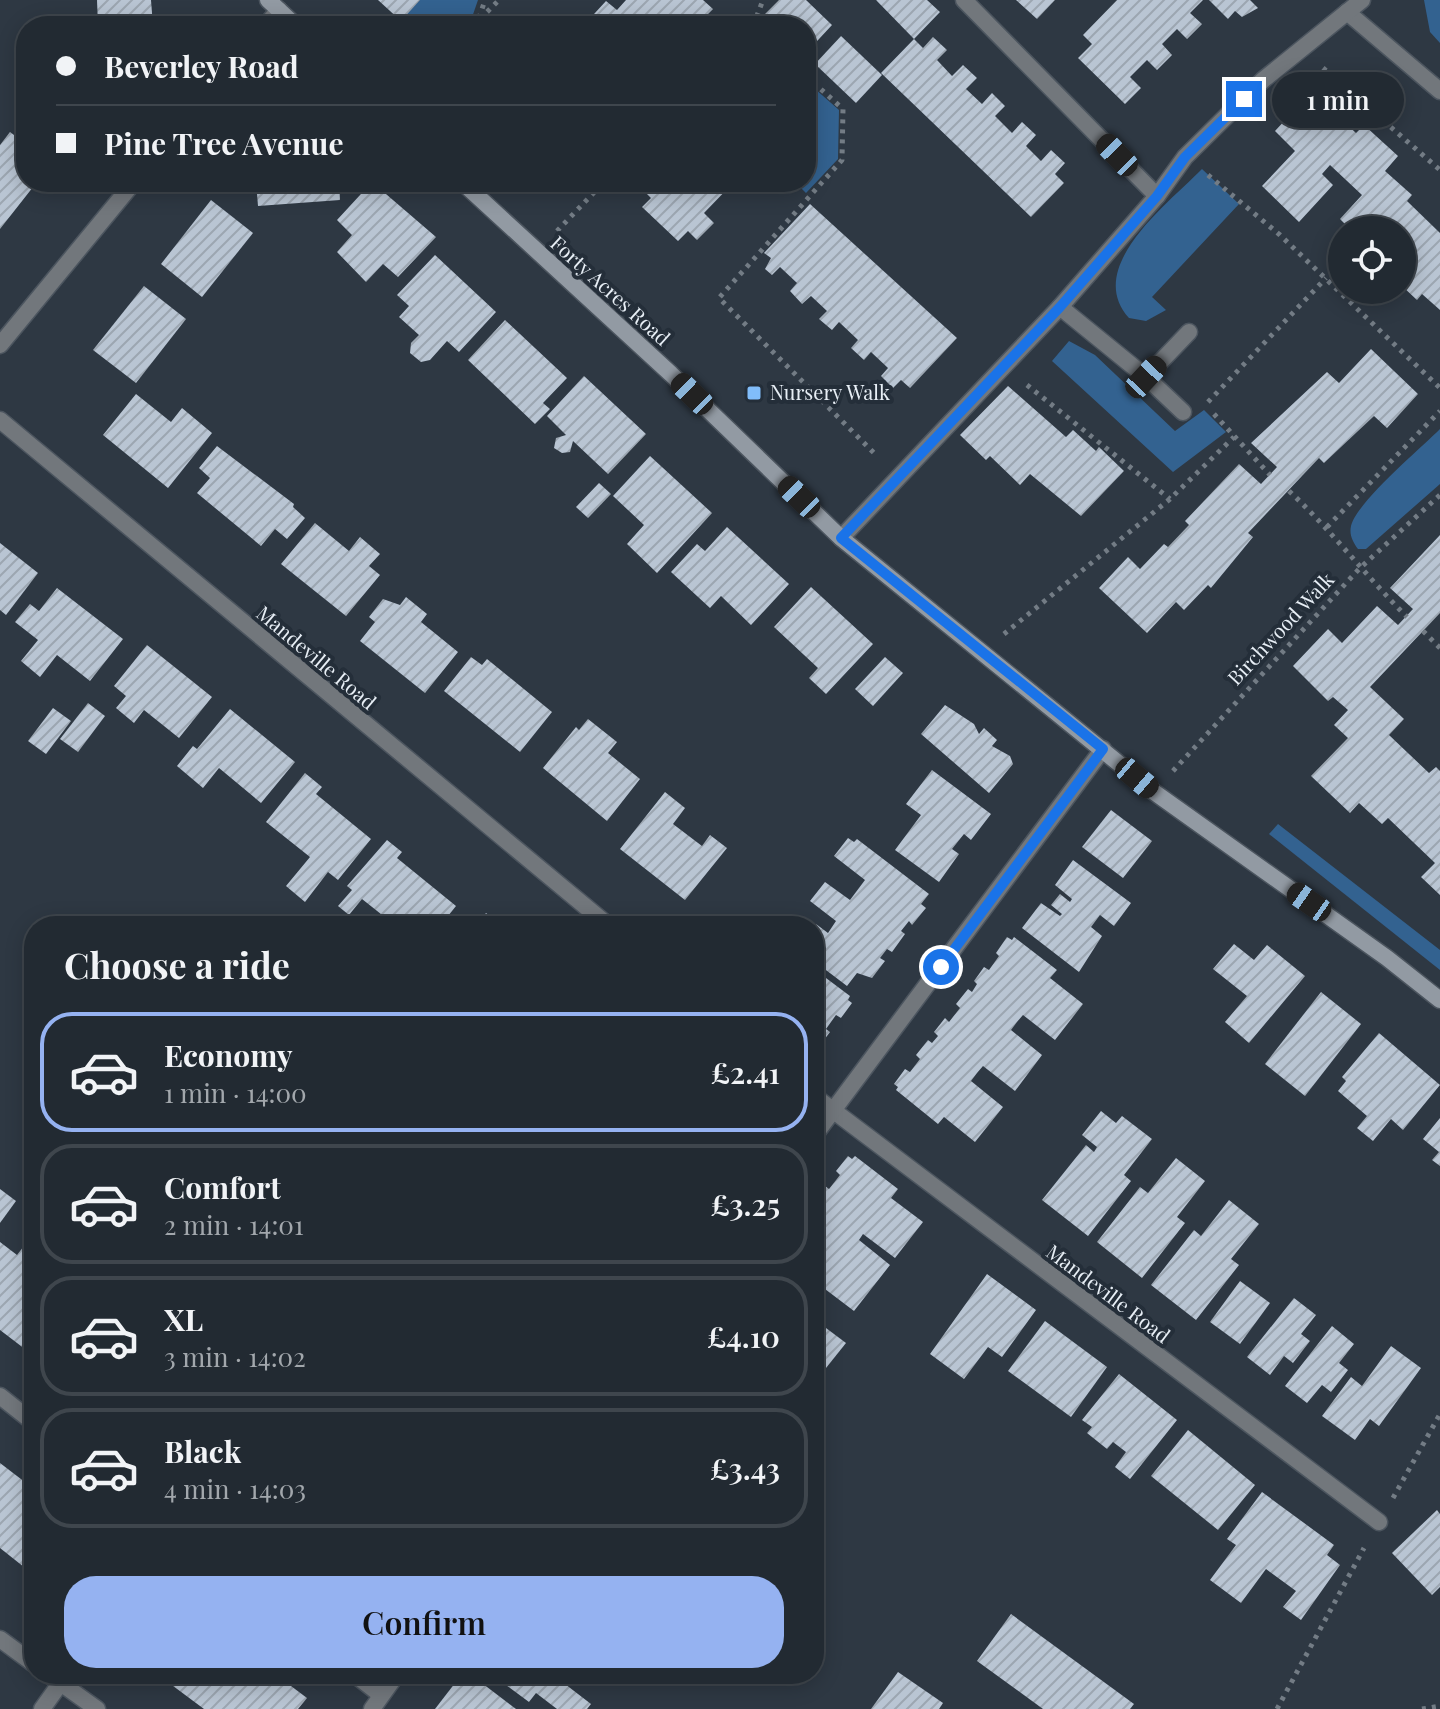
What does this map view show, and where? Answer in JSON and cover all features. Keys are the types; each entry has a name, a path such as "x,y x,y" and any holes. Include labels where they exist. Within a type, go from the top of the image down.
{"street":[{"path":"841,538 1060,307 1157,196 1185,157 1263,80 1362,0"},
{"path":"974,3 1157,196"},
{"path":"1347,12 1440,91"},
{"path":"0,345 126,192"},
{"name":"Forty Acres Road","path":"473,192 671,374 841,538 1154,792 1387,958 1440,1000"},
{"path":"1060,307 1146,377 1183,412"},
{"path":"1146,377 1189,332"},
{"name":"Mandeville Road","path":"0,420 597,916"},
{"path":"824,1123 1103,749"},
{"name":"Mandeville Road","path":"824,1104 1379,1522"},
{"path":"0,1396 24,1415"},
{"path":"0,1639 24,1657"},
{"path":"42,1709 54,1684"},
{"path":"67,1684 97,1709"},
{"path":"362,1684 376,1702 390,1684"}],"path":[{"path":"483,16 499,0"},
{"path":"1301,49 1440,170"},
{"path":"816,85 843,109 842,160 816,189"},
{"path":"1185,157 1326,278 1440,388"},
{"path":"537,252 594,192"},
{"path":"813,192 719,298 900,479"},
{"path":"1270,475 1206,405 1326,278"},
{"path":"1002,366 1170,499"},
{"path":"1327,527 1440,411"},
{"path":"982,652 1170,499 1234,437"},
{"path":"1289,491 1327,527 1359,569 1407,617"},
{"name":"Birchwood Walk","path":"1154,792 1359,569 1440,495"},
{"path":"1423,631 1440,648"},
{"path":"1277,1709 1440,1414"},
{"path":"1422,1709 1440,1706"}],"shaded area":[{"path":"420,0 478,0 472,16 405,16"},
{"path":"1424,0 1440,0 1440,43 1430,32"},
{"path":"816,90 839,110 838,159 816,182"},
{"path":"1202,169 1239,204 1152,297 1166,310 1146,321 1129,318 1118,298 1116,278 1123,257 1152,218"},
{"path":"1069,341 1095,355 1175,431 1204,410 1226,432 1173,472 1052,361"},
{"path":"1440,429 1440,484 1366,549 1358,549 1351,532 1355,516 1376,490"},
{"path":"1278,824 1440,950 1440,970 1269,834"}],"building":[{"path":"97,0 151,0 152,16 98,16"},
{"path":"378,0 420,0 406,16 396,16"},
{"path":"626,0 703,0 713,9 706,16 592,16 606,1 617,10"},
{"path":"779,0 806,0 832,25 816,42 816,16 764,15"},
{"path":"876,0 927,0 940,12 914,39"},
{"path":"1016,0 1055,0 1037,19"},
{"path":"1117,0 1203,0 1190,13 1202,24 1187,39 1177,29 1162,44 1172,55 1157,70 1147,60 1130,77 1141,88 1125,104 1078,58 1092,44 1083,35"},
{"path":"1209,0 1250,0 1258,8 1242,17 1235,11 1228,19"},
{"path":"841,36 882,75 856,103 816,63"},
{"path":"933,37 947,50 937,60 952,76 963,65 977,78 966,89 982,104 992,93 1005,106 995,116 1012,133 1022,122 1036,135 1026,146 1041,161 1051,150 1065,163 1055,174 1064,183 1031,217 881,73 914,39 923,48"},
{"path":"1308,95 1338,124 1342,120 1356,133 1364,125 1398,156 1385,171 1412,195 1407,201 1440,233 1440,310 1422,294 1416,299 1416,216 1343,216 1362,195 1330,165 1322,174 1333,185 1299,222 1262,186 1295,151 1275,131"},
{"path":"10,132 16,136 16,192 29,192 0,229 0,145"},
{"path":"257,192 340,192 340,200 258,206"},
{"path":"363,192 384,192 436,237 398,277 383,264 366,282 337,252 352,235 337,220"},
{"path":"645,192 724,192 704,213 714,223 697,240 688,231 678,241 642,207 651,198"},
{"path":"211,200 253,233 202,297 161,264"},
{"path":"810,204 957,338 910,388 901,380 893,388 881,376 888,368 871,352 864,360 851,348 858,340 839,322 832,330 819,319 827,311 811,296 802,304 790,291 797,283 780,267 772,275 765,269 771,258 764,253"},
{"path":"435,255 496,312 459,352 447,341 430,360 421,362 410,353 411,343 419,335 399,317 409,306 397,295"},
{"path":"144,286 186,319 136,383 93,350"},
{"path":"505,320 567,378 543,403 550,409 535,424 468,360"},
{"path":"1371,349 1418,394 1387,428 1374,416 1324,463 1319,458 1248,533 1253,537 1211,588 1208,585 1184,610 1176,602 1147,633 1099,588 1128,557 1140,569 1164,544 1168,547 1189,525 1185,521 1239,464 1261,484 1277,467 1251,443 1327,372 1339,383"},
{"path":"584,376 646,434 608,474 573,441 570,452 562,453 554,448 556,438 566,435 547,416"},
{"path":"1008,386 1066,437 1073,430 1096,451 1099,447 1124,471 1081,516 1030,474 1020,485 990,456 986,460 960,435"},
{"path":"136,394 171,422 182,408 212,433 168,488 103,435"},
{"path":"217,446 294,504 293,507 305,518 287,539 275,529 261,546 197,493 210,478 199,468"},
{"path":"650,456 712,513 657,573 627,544 644,525 613,496"},
{"path":"599,483 611,494 588,518 576,507"},
{"path":"315,523 349,551 360,537 380,554 369,566 380,575 346,616 281,564"},
{"path":"727,527 789,584 751,625 721,596 710,608 671,572 697,544 705,551"},
{"path":"1440,535 1440,613 1370,687 1404,719 1389,735 1429,773 1436,767 1440,771 1440,895 1421,877 1435,863 1388,818 1382,824 1359,803 1350,813 1311,776 1348,738 1334,725 1348,710 1333,697 1328,701 1293,666 1328,629 1342,643 1377,606 1398,625 1413,609 1390,588"},
{"path":"0,543 38,573 6,615 0,610"},
{"path":"811,587 873,644 826,694 809,678 818,668 774,627"},
{"path":"57,588 123,639 90,681 57,655 40,677 21,661 38,640 15,622 30,604 39,611"},
{"path":"406,597 427,614 421,622 458,652 425,693 360,641 375,622 369,617 383,599 400,605"},
{"path":"147,645 212,697 179,738 144,710 134,723 116,708 126,696 114,686"},
{"path":"471,657 482,665 487,659 552,712 520,752 444,691"},
{"path":"885,657 903,673 873,706 855,689"},
{"path":"88,703 105,716 78,752 60,739"},
{"path":"945,705 974,724 979,734 984,728 997,740 992,746 1010,756 1013,764 989,793 921,734"},
{"path":"53,708 71,721 46,754 28,741"},
{"path":"230,709 295,762 261,803 219,768 203,788 177,766 193,746 197,749"},
{"path":"588,719 617,742 608,753 640,779 607,821 543,768 576,727 579,730"},
{"path":"932,770 991,814 971,840 964,834 952,849 959,854 939,882 895,850 921,815 906,804"},
{"path":"305,773 322,787 316,794 371,839 338,880 328,872 305,902 286,886 310,857 266,822"},
{"path":"665,792 685,808 673,824 702,846 710,835 727,848 685,900 620,849"},
{"path":"1111,810 1152,841 1123,878 1082,847"},
{"path":"848,838 854,842 857,839 929,894 921,904 926,908 912,925 909,921 901,931 905,934 892,952 887,949 880,958 885,961 872,978 857,973 847,986 824,969 824,930 828,933 836,921 810,901 825,882 850,900 865,880 834,856"},
{"path":"387,840 402,852 397,858 456,906 448,916 383,916 362,899 349,915 338,906 352,890 347,886"},
{"path":"1073,860 1131,903 1114,926 1100,915 1091,927 1102,936 1079,972 1022,928 1041,903 1060,916 1062,914 1051,905 1060,894 1070,902 1072,899 1055,885"},
{"path":"1007,937 1012,940 1014,937 1057,970 1050,978 1083,1004 1055,1040 1023,1015 1017,1022 1011,1030 1042,1055 1015,1091 983,1066 977,1073 971,1081 1003,1107 975,1142 944,1117 938,1124 896,1090 898,1087 894,1084 905,1069 910,1072 920,1059 916,1055 928,1040 932,1043 938,1036 934,1032 945,1018 949,1022 960,1008 956,1004 968,989 972,992 977,984 974,981 984,967 989,970"},
{"path":"1234,944 1254,960 1267,945 1305,976 1249,1043 1225,1022 1247,996 1213,969"},
{"path":"824,976 850,996 848,1000 852,1003 841,1018 836,1015 826,1029 830,1032 824,1040"},
{"path":"1321,992 1361,1024 1305,1096 1265,1064"},
{"path":"1379,1033 1440,1085 1403,1130 1391,1119 1373,1141 1357,1128 1367,1116 1338,1091 1346,1081 1342,1077"},
{"path":"1101,1111 1116,1123 1122,1116 1152,1139 1124,1175 1131,1181 1088,1236 1042,1200 1086,1145 1094,1152 1097,1147 1082,1135"},
{"path":"1440,1118 1440,1166 1432,1160 1439,1152 1423,1139"},
{"path":"848,1156 852,1159 855,1156 898,1189 891,1198 923,1222 895,1258 863,1234 859,1240 890,1265 854,1311 824,1288 824,1187 829,1189 840,1175 836,1171"},
{"path":"1176,1158 1205,1181 1177,1217 1185,1223 1142,1278 1097,1242 1140,1187 1148,1193"},
{"path":"0,1189 16,1201 0,1223"},
{"path":"1229,1200 1259,1224 1231,1259 1239,1265 1196,1320 1151,1285 1194,1230 1201,1236"},
{"path":"0,1242 17,1255 24,1246 24,1348 0,1330"},
{"path":"987,1274 1036,1310 1002,1357 988,1347 964,1379 930,1354"},
{"path":"1240,1281 1270,1303 1240,1344 1210,1322"},
{"path":"1294,1298 1316,1315 1301,1334 1310,1341 1293,1363 1284,1356 1270,1375 1247,1357"},
{"path":"1045,1321 1107,1367 1071,1417 1008,1371"},
{"path":"824,1326 846,1343 826,1368 824,1366"},
{"path":"1332,1326 1354,1344 1339,1363 1348,1370 1331,1392 1322,1385 1307,1403 1285,1386"},
{"path":"1391,1346 1421,1368 1379,1426 1370,1419 1355,1440 1322,1416 1351,1377 1362,1386"},
{"path":"1119,1374 1177,1420 1130,1479 1115,1467 1126,1452 1113,1442 1107,1449 1087,1433 1092,1427 1082,1420"},
{"path":"1188,1430 1255,1485 1218,1530 1151,1476"},
{"path":"0,1463 24,1481 24,1567 0,1548"},
{"path":"1262,1492 1334,1545 1327,1555 1340,1565 1301,1620 1283,1607 1296,1591 1266,1569 1241,1603 1210,1580 1236,1545 1227,1539"},
{"path":"1437,1510 1440,1514 1440,1587 1432,1595 1392,1553"},
{"path":"1011,1614 1134,1704 1130,1709 1043,1709 977,1661"},
{"path":"898,1672 943,1703 939,1709 871,1709"},
{"path":"170,1684 288,1684 307,1698 298,1709 204,1709"},
{"path":"454,1684 483,1684 516,1709 435,1709"},
{"path":"505,1684 565,1684 591,1704 587,1709 557,1709 536,1693 529,1702"}],"place":[{"name":"Nursery Walk","path":"754,393"}],"route":[{"path":"941,967 1103,749 841,538 1060,307 1157,196 1185,157 1244,99"}]}
